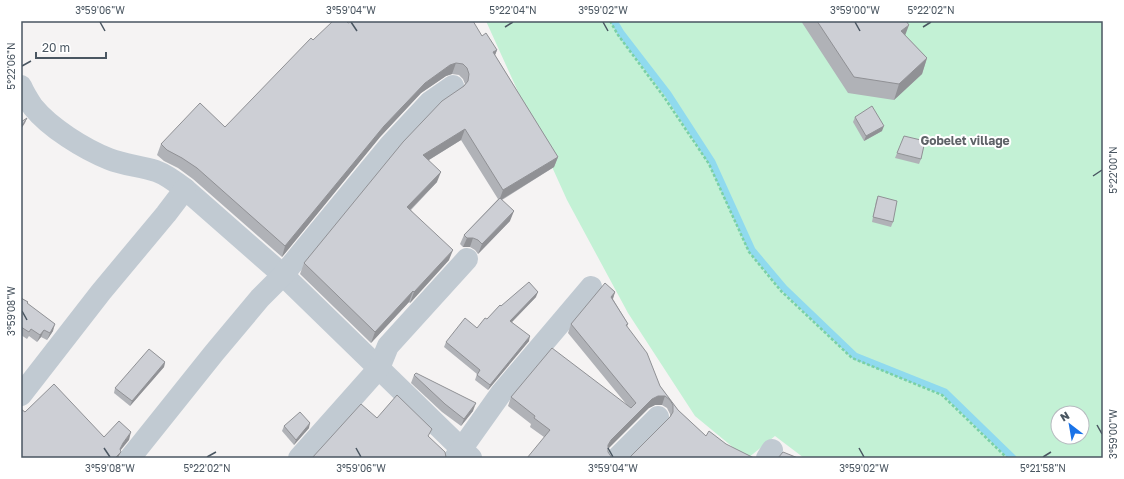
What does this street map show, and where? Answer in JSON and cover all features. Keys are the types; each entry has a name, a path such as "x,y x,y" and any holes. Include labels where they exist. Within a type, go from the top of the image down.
{"street":[{"path":"21,86 34,107 55,128 83,146 108,158 157,172 170,178 185,188 283,275 379,368 463,455 502,392 591,287"},
{"path":"130,458 260,298 283,275 390,145 430,102 453,86"},
{"path":"21,395 101,292 166,214 185,188"},
{"path":"299,458 379,368 388,346 467,259"},
{"path":"617,458 658,417"}],"path":[{"path":"610,21 618,36 664,97 708,164 749,252 781,291 852,358 942,395 1007,458"}],"green space":[{"path":"486,21 1103,21 1103,458 804,458 775,436 748,458 746,458 695,416 628,313 567,200"}],"building":[{"path":"333,21 346,21 348,23 352,21 473,21 482,36 486,33 497,50 493,52 558,157 503,190 465,129 423,155 441,172 407,207 453,250 375,332 304,263 403,142 442,101 464,86 468,81 469,74 467,68 463,64 456,63 450,65 425,83 384,126 285,246 197,168 167,150 161,144 200,103 225,127 311,38 313,40"},
{"path":"817,21 906,21 909,25 901,31 927,58 899,84 854,77"},
{"path":"872,106 884,126 866,136 855,117"},
{"path":"27,118 21,127 21,122"},
{"path":"904,136 925,141 921,159 897,153"},
{"path":"878,196 897,201 893,222 873,217"},
{"path":"500,198 514,211 482,244 473,238 467,238 464,235"},
{"path":"529,282 538,292 510,321 530,336 490,385 477,375 480,370 446,342 465,318 477,328 485,318 487,319 500,305 501,306"},
{"path":"605,283 615,292 611,297 628,324 626,325 647,353 660,386 678,410 706,436 709,431 726,444 754,458 629,458 670,417 673,412 673,405 670,400 665,396 658,396 652,399 611,440 608,445 608,452 612,458 527,458 550,430 511,397 552,348 631,408 636,403 571,324"},
{"path":"21,298 55,324 50,333 44,330 40,335 31,329 29,332 21,327"},
{"path":"149,349 165,362 132,401 115,388"},
{"path":"416,373 476,403 464,419 445,404 414,375"},
{"path":"54,384 104,437 119,421 131,432 120,449 121,452 115,458 21,458 21,409 25,412"},
{"path":"397,395 432,429 428,436 445,452 447,458 312,458 361,404 377,418"},
{"path":"300,412 310,423 296,440 284,426"},
{"path":"783,452 798,458 778,458"}],"waterway":[{"path":"614,21 621,33 668,94 712,162 752,250 784,288 855,356 945,392 1013,458"}],"district":[{"name":"Gobelet village","path":"965,141"}]}
